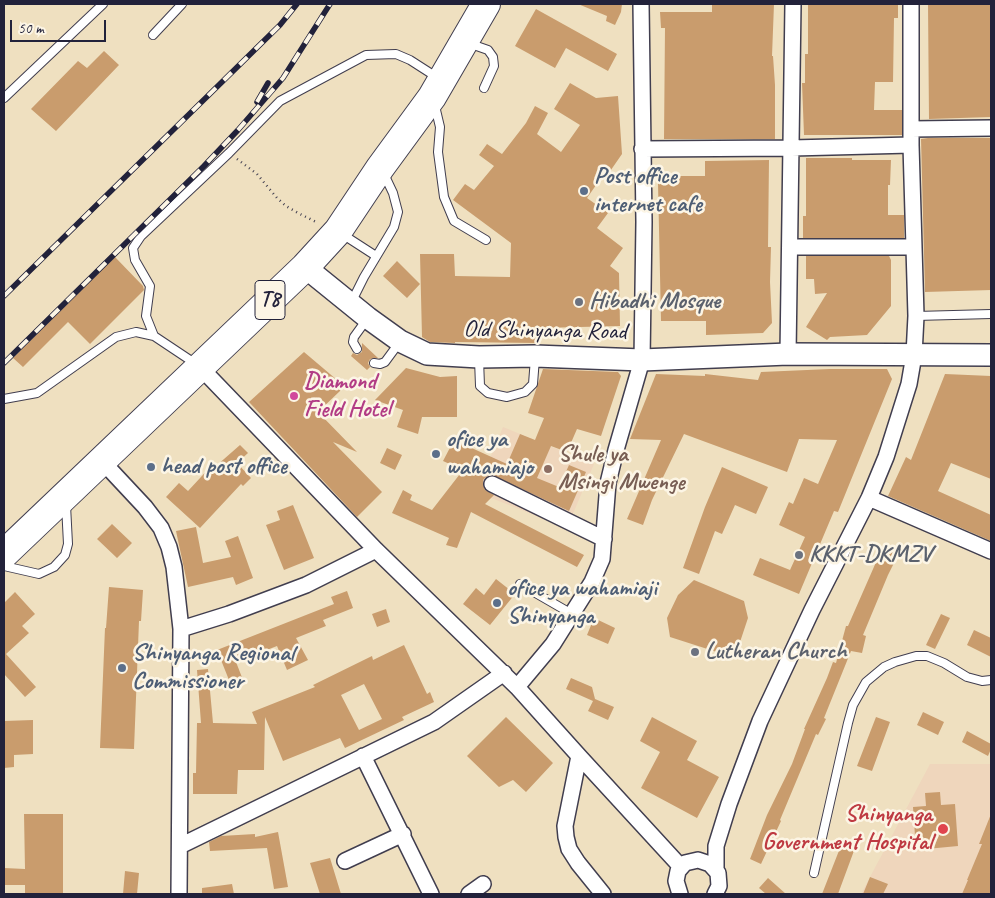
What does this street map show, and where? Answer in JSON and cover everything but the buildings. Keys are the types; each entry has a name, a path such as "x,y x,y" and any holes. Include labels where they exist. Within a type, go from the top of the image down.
{"highway":[{"name":"T8","path":"4,554 305,267 338,231 380,168 437,89 486,4"}],"main road":[{"name":"Old Shinyanga Road","path":"305,267 350,304 400,341 427,354 479,357 535,356 642,360 788,354 991,355"}],"street":[{"path":"517,687 553,644 592,582 602,558 608,483 642,360 644,222 641,4"},
{"path":"788,354 793,4"},
{"path":"716,894 719,881 716,869 716,846 729,804 760,721 808,619 869,498 886,457 909,384 914,355 916,316 911,145 911,4"},
{"path":"911,129 991,128"},
{"path":"642,149 911,145"},
{"path":"790,247 914,247"},
{"path":"199,366 376,550 504,673 578,756 682,867"},
{"path":"102,461 145,507 161,528 169,547 174,567 181,629 179,894"},
{"path":"492,484 604,539"},
{"path":"869,498 991,551"},
{"path":"181,629 229,614 306,585 376,550"},
{"path":"180,846 434,722 504,673"},
{"path":"364,756 431,894"},
{"path":"578,756 565,826 566,837 569,849 578,863 603,894"},
{"path":"345,860 403,834"},
{"path":"680,894 676,881 677,874 690,861 700,860 716,869"},
{"path":"469,894 483,884"}],"lane":[{"path":"4,98 103,4"},
{"path":"153,35 182,4"},
{"path":"464,41 488,50 493,57 494,66 484,88"},
{"path":"154,336 146,316 150,286 135,260 133,248 141,236 229,153 280,101 366,54 396,54 410,60 437,89 440,127 438,152 444,197 454,221 486,240"},
{"path":"350,304 394,227 398,212 393,193 380,168"},
{"path":"338,231 376,256"},
{"path":"916,316 991,314"},
{"path":"356,349 353,342 354,338 368,318"},
{"path":"4,399 37,393 116,337 136,332 154,336 199,366"},
{"path":"374,363 380,364 385,362 400,341"},
{"path":"479,357 480,386 488,393 507,398 525,392 533,384 535,356"},
{"path":"4,566 40,574 54,567 65,555 68,544 66,496"},
{"path":"520,584 572,614"},
{"path":"814,873 848,723 853,705 866,682 879,671 895,662 916,656 927,656 944,662 967,677 982,681 991,680"}],"path":[{"path":"229,153 257,174 286,206 298,214 338,231"}],"shaded area":[{"path":"503,427 594,464 567,528 476,492"},
{"name":"Shinyanga Government Hospital","path":"930,764 991,764 991,894 861,894"}],"railway":[{"path":"4,296 280,25 297,4"},
{"path":"4,363 204,166 238,130 283,78 330,4"},
{"path":"257,102 268,83"}],"place":[{"name":"Post office internet cafe","path":"584,191"},
{"name":"Hibadhi Mosque","path":"579,302"},
{"name":"Diamond Field Hotel","path":"294,396"},
{"name":"ofice ya wahamiajo","path":"436,454"},
{"name":"head post office","path":"151,467"},
{"name":"Shule ya Msingi Mwenge","path":"548,469"},
{"name":"KKKT-DKMZV","path":"799,555"},
{"name":"ofice ya wahamiaji Shinyanga","path":"497,603"},
{"name":"Lutheran Church","path":"695,652"},
{"name":"Shinyanga Regional Commissioner","path":"122,668"},
{"name":"Shinyanga Government Hospital","path":"943,829"}]}
